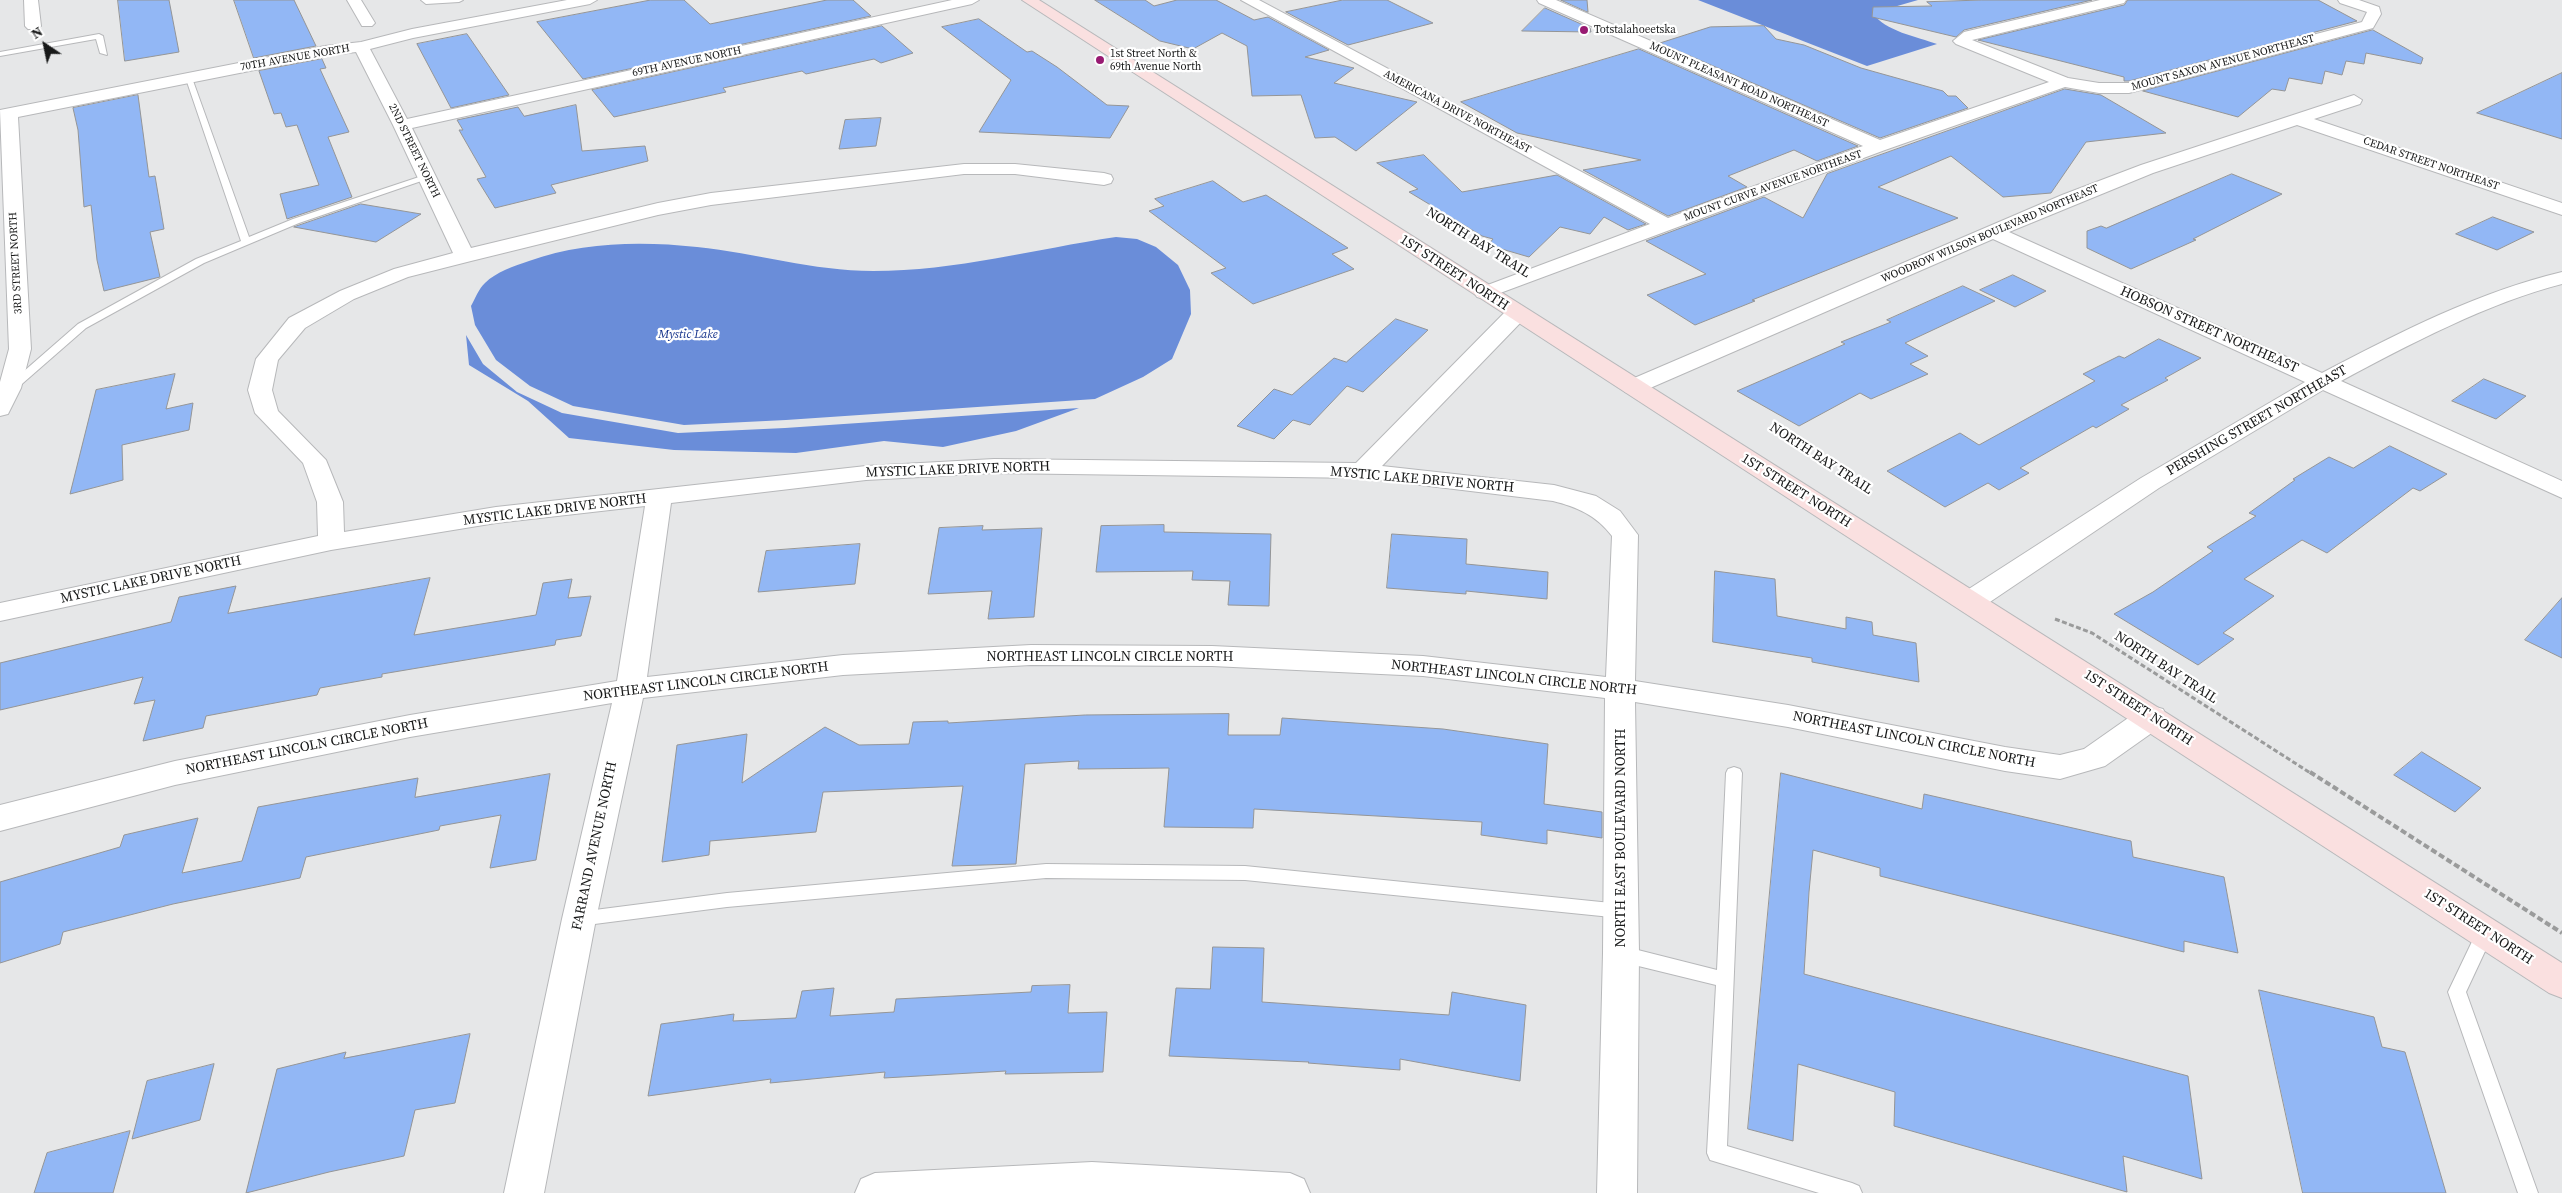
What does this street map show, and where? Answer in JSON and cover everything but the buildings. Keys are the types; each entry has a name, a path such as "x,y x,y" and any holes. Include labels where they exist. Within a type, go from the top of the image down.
{"street":[{"path":"31,0 32,26"},
{"path":"354,0 367,23"},
{"name":"70TH AVENUE NORTH","path":"4,114 325,50 361,47 412,34 590,0"},
{"name":"69TH AVENUE NORTH","path":"402,124 972,0"},
{"name":"1ST STREET NORTH","path":"1029,0 1484,293 1971,601 2562,982"},
{"name":"AMERICANA DRIVE NORTHEAST","path":"1248,0 1666,225"},
{"name":"MOUNT PLEASANT ROAD NORTHEAST","path":"1544,0 1879,146"},
{"name":"MOUNT SAXON AVENUE NORTHEAST","path":"2119,0 1969,35 1961,41 2064,82 2099,88 2129,88 2368,25 2374,10 2345,0"},
{"name":"2ND STREET NORTH","path":"361,47 402,124 465,256"},
{"name":"MOUNT CURVE AVENUE NORTHEAST","path":"1484,293 1879,146 2064,82"},
{"name":"WOODROW WILSON BOULEVARD NORTHEAST","path":"1633,388 1993,232 2147,169 2300,120 2354,100"},
{"name":"3RD STREET NORTH","path":"0,408 10,388 20,349 4,114"},
{"name":"CEDAR STREET NORTHEAST","path":"2300,120 2562,209"},
{"path":"331,542 330,502 314,460 267,413 260,390 267,359 297,323 347,295 401,273 465,256 658,209 711,199 964,169 1016,170 1104,179"},
{"name":"HOBSON STREET NORTHEAST","path":"1993,232 2562,490"},
{"name":"PERSHING STREET NORTHEAST","path":"1971,601 2214,443 2323,382 2398,342 2468,311 2545,282 2562,278"},
{"path":"1363,471 1517,313"},
{"name":"MYSTIC LAKE DRIVE NORTH","path":"0,612 331,542 496,515 866,473 994,466 1363,471 1554,493 1587,502"},
{"name":"FARRAND AVENUE NORTH","path":"524,1193 579,919 630,689 659,498"},
{"name":"NORTH EAST BOULEVARD NORTH","path":"1587,502 1611,517 1625,535 1620,689 1622,953 1617,1193"},
{"name":"NORTHEAST LINCOLN CIRCLE NORTH","path":"0,818 175,773 410,726 630,689 843,665 1031,655 1212,656 1422,666 1620,689 1788,716 2005,759 2060,767 2094,758 2152,717"},
{"path":"875,1193 1092,1182 1290,1193"}],"lane":[{"path":"425,0 444,3 459,0"},
{"path":"0,54 99,36 104,52"},
{"path":"188,78 246,242"},
{"path":"10,388 82,326 200,261 296,221 428,177"},
{"path":"1734,773 1717,1153 1852,1193"},
{"path":"579,919 727,900 1046,871 1245,873 1621,911"},
{"path":"2485,932 2457,992 2528,1193"},
{"path":"1622,953 1725,980"}],"path":[{"name":"NORTH BAY TRAIL","path":"2050,617 2092,633 2562,933"}],"water":[{"path":"1698,0 1918,0 1873,13 1878,19 1893,29 1937,44 1867,66"},
{"name":"Mystic Lake","path":"1116,237 1137,239 1156,247 1178,265 1190,290 1191,314 1172,359 1143,377 1095,399 684,425 573,406 530,386 496,360 475,325 471,306 483,285 500,273 517,265 549,255 590,247 633,244 676,245 828,268 873,271 904,270 965,263"},
{"path":"466,335 483,364 517,392 562,413 678,433 785,428 1079,408 1016,431 943,447 884,441 796,453 674,450 569,438 528,401 469,365"}],"place":[{"name":"Totstalahoeetska","path":"1584,30"},
{"name":"1st Street North & 69th Avenue North","path":"1100,60"}]}
